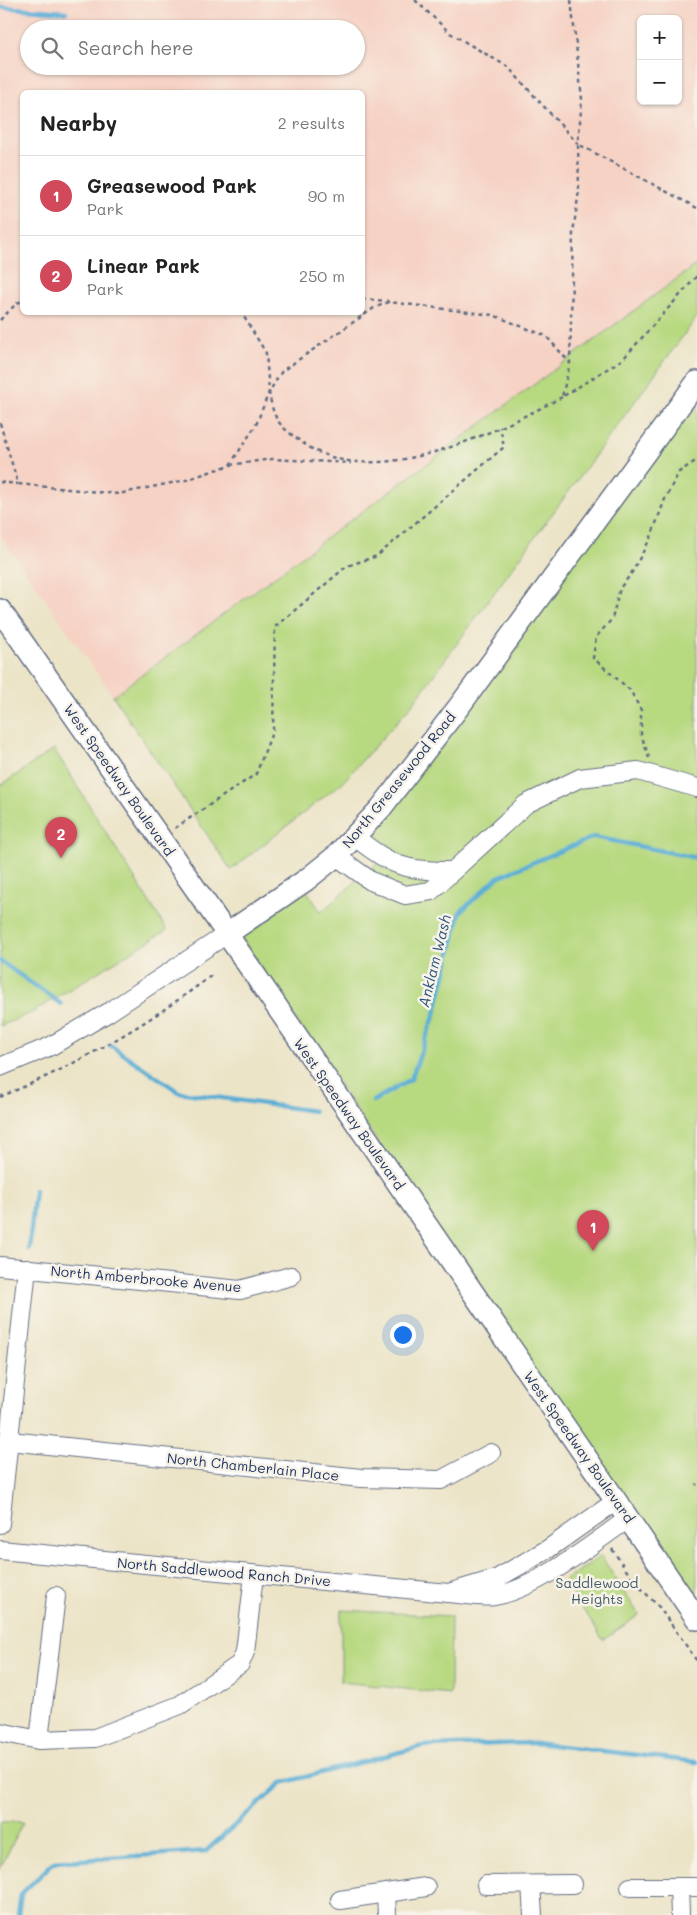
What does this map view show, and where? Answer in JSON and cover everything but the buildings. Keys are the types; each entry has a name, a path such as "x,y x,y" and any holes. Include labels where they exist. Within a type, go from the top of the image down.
{"main road":[{"name":"North Greasewood Road","path":"227,934 291,891 336,856 355,837 461,704 697,382"},
{"name":"West Speedway Boulevard","path":"0,610 227,934 697,1618"}],"street":[{"path":"336,856 371,881 405,896 431,891 526,804 580,778 638,771 697,788"},
{"path":"355,837 380,857 405,868 451,871"},
{"name":"North Greasewood Road","path":"0,1067 51,1046 109,1012 227,934"},
{"name":"North Amberbrooke Avenue","path":"0,1266 240,1290 291,1276"},
{"path":"0,1524 27,1268"},
{"name":"North Chamberlain Place","path":"10,1441 370,1478 441,1480 491,1453"},
{"name":"North Saddlewood Ranch Drive","path":"448,1593 498,1578 548,1549 616,1502"},
{"name":"North Saddlewood Ranch Drive","path":"0,1550 495,1596 526,1585 628,1519"},
{"path":"0,1732 39,1740 95,1738 180,1705 242,1666 254,1575"},
{"path":"39,1740 56,1596"},
{"path":"486,1885 573,1884"},
{"path":"531,1885 533,1915"},
{"path":"340,1900 426,1887"},
{"path":"630,1887 697,1887"},
{"path":"679,1887 680,1915"},
{"path":"386,1893 387,1915"}],"path":[{"path":"415,0 450,33 508,67 578,144 697,208"},
{"path":"562,397 570,363 573,233 579,190 578,144 582,99 571,0"},
{"path":"0,482 118,494 186,480 230,465 272,459 358,463 416,458 500,427 562,397 623,360 697,276"},
{"path":"365,299 493,315 546,336 570,363"},
{"path":"0,320 20,302"},
{"path":"365,314 389,302"},
{"path":"243,315 266,353 273,416 289,433 314,451 358,463"},
{"path":"230,465 256,425 269,392 282,371 364,315"},
{"path":"0,423 18,484"},
{"path":"160,838 256,774 273,730 275,627 347,566 376,556 504,447 500,427"},
{"path":"655,775 641,734 641,710 630,690 593,658 596,637 612,619 620,588 631,574 650,537 665,499 680,472 697,460"},
{"path":"0,1097 50,1077 129,1032 212,974"},
{"path":"604,1536 633,1580 659,1607 697,1661"}],"shaded area":[{"path":"0,0 697,0 697,264 113,696 0,535"}],"green space":[{"path":"697,264 697,317 411,706 343,782 231,870 113,696"},
{"path":"697,386 697,1619 235,929 300,880 321,912 375,865 390,846 358,833"},
{"path":"54,749 167,930 31,1013 0,1026 0,786"},
{"name":"Saddlewood Heights","path":"601,1556 639,1615 603,1640 564,1581"},
{"path":"341,1610 451,1616 450,1694 341,1682"},
{"path":"0,1822 23,1822 0,1869"}],"waterway":[{"path":"0,7 66,12"},
{"name":"Anklam Wash","path":"373,1101 411,1079 436,1011 460,912 498,877 594,837 697,858"},
{"name":"Anklam Wash","path":"0,961 61,1004"},
{"name":"Anklam Wash","path":"110,1045 179,1092 314,1111"},
{"path":"29,1249 35,1190"},
{"path":"18,1915 21,1894 54,1862 206,1851 282,1783 423,1746 535,1743 697,1762"}],"place":[{"name":"Linear Park","path":"61,858"},
{"name":"Greasewood Park","path":"593,1251"}]}
